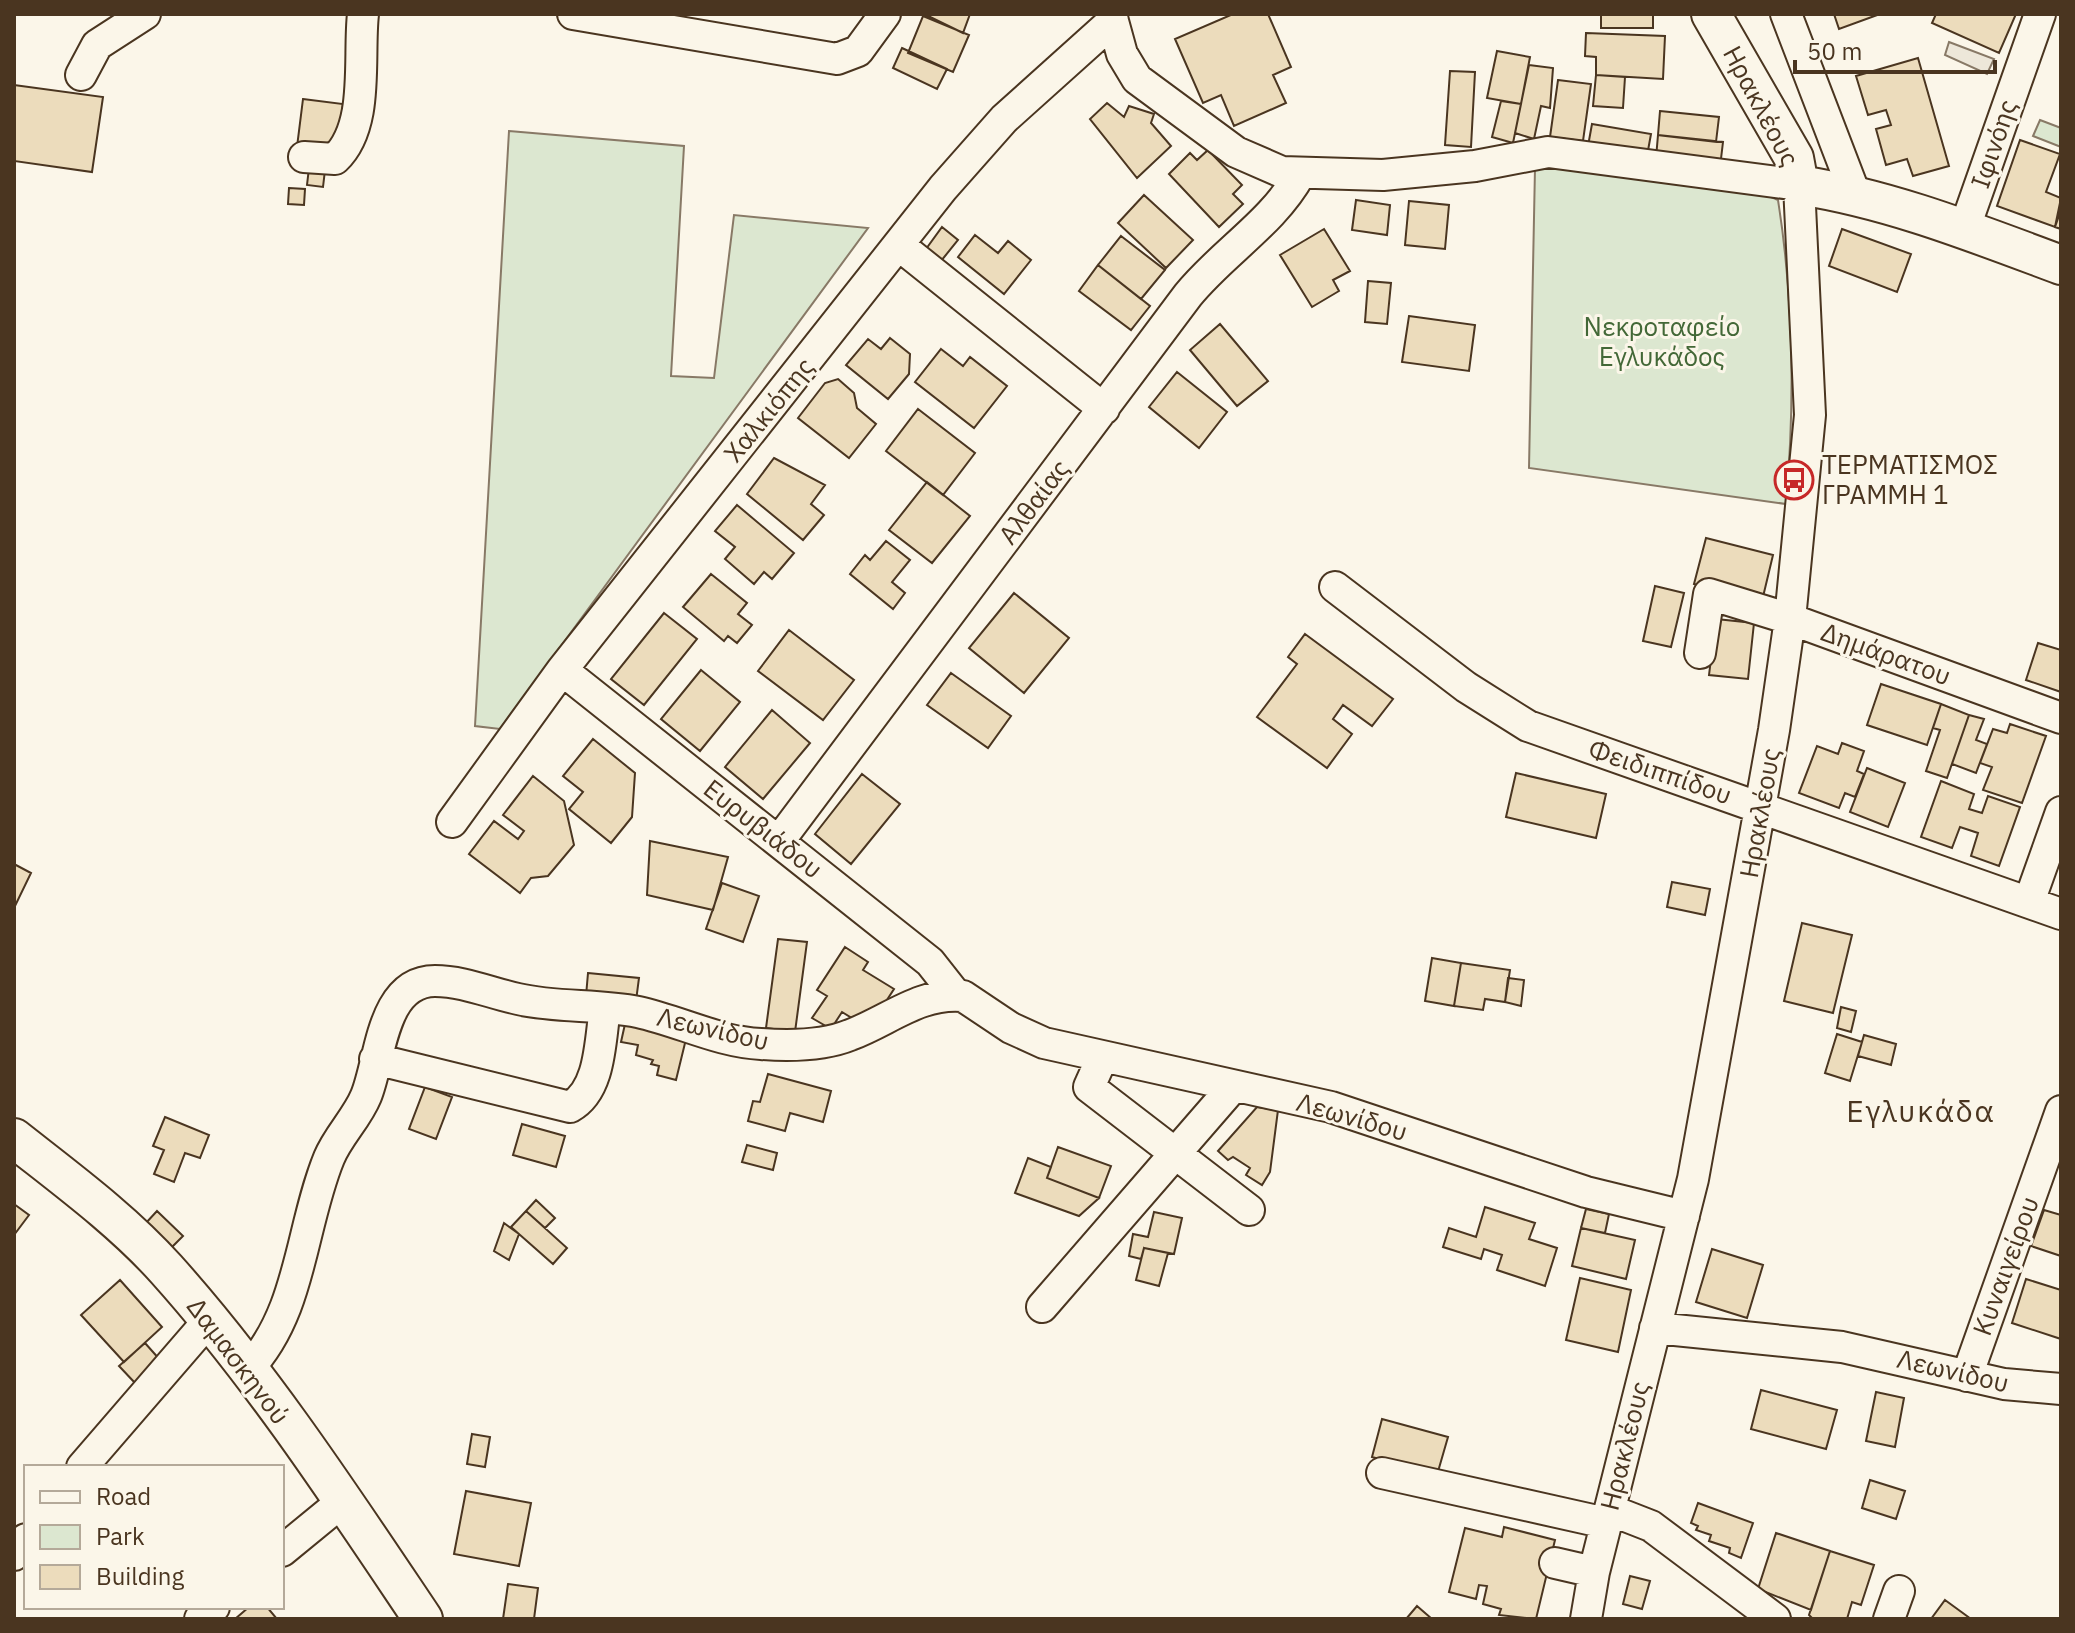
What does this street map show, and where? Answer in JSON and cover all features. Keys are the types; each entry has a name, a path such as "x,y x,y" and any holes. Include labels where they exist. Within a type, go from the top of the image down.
{"main road":[{"name":"Ηρακλέους","path":"1714,15 1794,158 1799,185"},
{"path":"1799,185 1855,194 2061,265"},
{"name":"Δαμασκηνού","path":"14,1138 143,1246 209,1320 343,1501 423,1619"}],"street":[{"path":"81,75 97,45 145,14"},
{"path":"304,157 335,159 350,138 358,94 363,14"},
{"path":"573,14 837,59 858,51 885,14"},
{"path":"1786,14 1855,194"},
{"name":"Ιφινόης","path":"1964,230 2040,14"},
{"path":"1112,18 1122,54 1137,79 1236,152 1270,168 1300,174 1351,177 1435,172 1548,152 1799,185"},
{"name":"Χαλκιόπης","path":"452,822 562,670 943,188 1004,119 1112,18"},
{"name":"Αλθαίας","path":"779,841 1206,273 1277,209 1300,174"},
{"name":"Ηρακλέους","path":"1586,1619 1594,1572 1684,1216 1760,808 1790,619 1810,415 1799,185"},
{"path":"900,246 1104,409"},
{"name":"Φειδιππίδου","path":"1335,587 1466,687 1518,721 2061,914"},
{"name":"Δημάρατου","path":"1700,653 1709,594 1790,619 2061,718"},
{"name":"Ευρυβιάδου","path":"562,670 930,962 956,995"},
{"path":"2029,902 2061,812"},
{"name":"Λεωνίδου","path":"247,1370 269,1345 279,1326 294,1284 327,1162 365,1099 375,1059 400,997 427,981 462,984 521,1000 605,1008 662,1018 747,1042 795,1044 844,1037 920,1002 956,995 968,998 1027,1036 1102,1058 1331,1107 1586,1192 1684,1216"},
{"path":"375,1059 570,1107 584,1099 594,1076 605,1008"},
{"path":"1102,1058 1089,1087 1249,1210"},
{"path":"1042,1307 1232,1088"},
{"name":"Κυναιγείρου","path":"1967,1376 2061,1111"},
{"path":"84,1465 209,1320"},
{"name":"Λεωνίδου","path":"1655,1328 1842,1347 1967,1376 2061,1389"},
{"path":"1382,1473 1651,1526 1775,1619"},
{"path":"284,1549 343,1501"},
{"path":"1555,1563 1594,1572"}],"green space":[{"path":"2040,120 2061,128 2061,147 2033,136"},
{"path":"509,131 684,146 671,376 714,378 734,215 868,228 500,729 475,726"},
{"name":"Νεκροταφείο Εγλυκάδος","path":"1575,164 1760,192 1778,200 1787,276 1791,352 1791,428 1786,504 1529,468 1535,168"}],"shaded area":[{"path":"1949,42 1994,59 1987,74 1945,55"}],"building":[{"path":"924,14 970,14 963,33"},
{"path":"1233,14 1268,14 1291,67 1273,75 1286,103 1234,126 1221,95 1203,103 1175,39"},
{"path":"1601,14 1653,14 1653,28 1601,28"},
{"path":"1834,14 1880,14 1839,29"},
{"path":"1936,14 2016,14 1999,53 1932,23"},
{"path":"923,16 969,35 953,72 908,53"},
{"path":"1586,33 1665,36 1663,79 1596,75 1596,57 1585,56"},
{"path":"902,48 947,69 937,89 893,68"},
{"path":"1497,51 1530,57 1521,104 1487,98"},
{"path":"1918,58 1949,166 1913,176 1907,159 1886,165 1876,129 1891,125 1886,110 1868,115 1856,76"},
{"path":"1529,65 1553,68 1550,108 1541,106 1534,139 1515,133"},
{"path":"1450,71 1475,72 1471,147 1445,145"},
{"path":"1596,75 1625,77 1623,108 1593,106"},
{"path":"1558,80 1591,84 1583,141 1550,137"},
{"path":"14,85 103,97 92,172 14,161"},
{"path":"303,99 343,104 337,152 297,147"},
{"path":"1501,101 1521,104 1513,143 1492,137"},
{"path":"1107,103 1124,117 1129,106 1154,114 1151,123 1171,146 1137,178 1090,119"},
{"path":"1660,111 1719,117 1716,142 1658,135"},
{"path":"1592,124 1651,134 1647,156 1588,146"},
{"path":"1658,135 1723,142 1720,167 1656,158"},
{"path":"2020,140 2060,154 2046,192 2061,198 2055,227 1997,206"},
{"path":"1208,150 1242,185 1233,194 1243,204 1219,227 1169,174 1190,153 1197,160"},
{"path":"309,168 325,170 323,187 307,185"},
{"path":"289,188 305,189 304,205 288,204"},
{"path":"1144,195 1193,240 1166,268 1118,223"},
{"path":"1356,200 1390,205 1387,235 1352,230"},
{"path":"1409,201 1449,205 1445,249 1405,245"},
{"path":"2061,210 2061,229 2055,227"},
{"path":"942,227 958,240 941,261 926,249"},
{"path":"1324,229 1350,271 1333,280 1339,291 1312,307 1280,255"},
{"path":"1842,229 1911,254 1897,292 1829,266"},
{"path":"975,235 998,253 1008,241 1031,260 1004,294 958,257"},
{"path":"1121,236 1165,270 1141,299 1098,265"},
{"path":"1098,265 1150,306 1131,330 1079,291"},
{"path":"1368,281 1391,283 1387,324 1365,322"},
{"path":"1409,316 1475,325 1469,371 1402,362"},
{"path":"1220,324 1268,381 1237,406 1190,350"},
{"path":"890,338 910,354 909,374 888,399 846,365 868,339 881,349"},
{"path":"941,349 963,366 970,357 1007,386 974,428 915,382"},
{"path":"1177,372 1227,412 1199,448 1149,407"},
{"path":"838,379 854,393 857,408 876,424 849,458 798,418 825,383"},
{"path":"918,409 975,453 943,495 886,451"},
{"path":"774,458 825,485 811,504 824,515 803,540 747,494"},
{"path":"927,482 970,516 932,563 889,530"},
{"path":"737,505 794,553 772,579 764,572 754,584 725,559 735,547 715,531"},
{"path":"1706,538 1773,555 1762,601 1694,584"},
{"path":"886,541 910,560 892,582 905,593 893,609 850,574 865,555 870,560"},
{"path":"711,574 747,603 738,614 752,625 737,643 728,636 724,641 683,607"},
{"path":"1655,586 1684,593 1671,647 1643,641"},
{"path":"1014,593 1069,638 1024,693 969,648"},
{"path":"664,613 697,639 644,705 611,679"},
{"path":"1716,619 1754,623 1748,679 1709,675"},
{"path":"789,630 854,680 823,720 758,671"},
{"path":"1305,634 1393,699 1372,726 1343,705 1333,719 1352,734 1327,768 1257,717 1297,664 1288,657"},
{"path":"2038,643 2061,650 2061,692 2026,680"},
{"path":"701,670 740,702 700,751 661,719"},
{"path":"951,673 1011,716 988,748 927,705"},
{"path":"1881,684 1941,704 1927,745 1867,725"},
{"path":"1941,704 1969,715 1947,778 1926,771 1940,730 1933,728"},
{"path":"772,710 810,743 763,799 725,767"},
{"path":"1969,715 1984,719 1976,740 1987,744 1976,773 1952,764"},
{"path":"2010,724 2046,736 2022,803 1983,790 1992,767 1980,763 1993,729 2007,733"},
{"path":"593,739 635,773 632,817 611,843 569,809 583,792 563,776"},
{"path":"1842,743 1864,751 1857,771 1864,774 1855,797 1845,793 1839,808 1799,793 1817,746 1838,754"},
{"path":"1867,768 1905,783 1888,827 1850,812"},
{"path":"1516,773 1606,794 1596,838 1506,817"},
{"path":"862,774 900,804 851,864 815,834"},
{"path":"533,776 564,801 574,845 548,876 531,878 520,893 469,854 494,821 518,839 524,831 503,815"},
{"path":"1941,781 1974,794 1969,809 1982,813 1988,796 2020,807 1999,866 1971,856 1978,833 1960,827 1952,848 1921,837"},
{"path":"650,841 728,857 713,910 647,895"},
{"path":"14,864 31,873 14,908"},
{"path":"1672,882 1710,889 1705,915 1667,907"},
{"path":"722,883 759,896 743,942 706,929"},
{"path":"1802,923 1852,935 1833,1013 1784,1001"},
{"path":"778,939 807,942 795,1032 766,1028"},
{"path":"845,947 868,962 863,970 894,989 883,1006 855,1020 842,1012 831,1029 812,1018 827,996 817,990"},
{"path":"1432,958 1461,963 1454,1006 1425,1001"},
{"path":"1461,963 1510,970 1505,1002 1485,999 1483,1010 1454,1006"},
{"path":"588,973 639,978 636,1001 586,996"},
{"path":"1508,978 1524,980 1521,1006 1505,1002"},
{"path":"1841,1007 1856,1011 1851,1032 1837,1028"},
{"path":"625,1024 686,1039 676,1080 657,1075 659,1066 651,1064 653,1060 636,1055 638,1045 621,1042"},
{"path":"1837,1034 1862,1042 1850,1081 1825,1073"},
{"path":"1864,1035 1896,1044 1891,1065 1858,1056"},
{"path":"768,1074 831,1091 823,1122 790,1113 785,1131 748,1121 753,1101 760,1102"},
{"path":"425,1087 452,1097 436,1139 409,1129"},
{"path":"1257,1107 1278,1110 1270,1172 1262,1185 1246,1175 1250,1168 1233,1157 1228,1160 1218,1151"},
{"path":"165,1117 209,1135 200,1158 185,1153 174,1182 154,1174 164,1150 153,1146"},
{"path":"522,1124 565,1136 556,1167 513,1155"},
{"path":"747,1145 777,1153 773,1170 742,1162"},
{"path":"1058,1147 1111,1166 1099,1198 1047,1178"},
{"path":"1028,1158 1051,1167 1047,1178 1099,1198 1079,1216 1015,1193"},
{"path":"536,1200 555,1218 545,1228 526,1211"},
{"path":"14,1204 29,1215 14,1235"},
{"path":"1485,1207 1535,1223 1529,1239 1557,1248 1545,1286 1497,1270 1502,1255 1484,1249 1481,1259 1443,1247 1449,1228 1476,1237"},
{"path":"1586,1209 1609,1214 1605,1233 1581,1228"},
{"path":"2044,1210 2061,1215 2061,1256 2031,1246"},
{"path":"157,1211 183,1236 171,1248 145,1224"},
{"path":"526,1211 567,1248 553,1264 511,1227"},
{"path":"1154,1212 1182,1218 1174,1254 1144,1248 1141,1259 1129,1256 1133,1234 1148,1237"},
{"path":"504,1223 519,1234 509,1260 494,1251"},
{"path":"1581,1228 1635,1240 1626,1279 1572,1266"},
{"path":"1144,1248 1168,1253 1159,1286 1136,1280"},
{"path":"1712,1249 1763,1265 1747,1318 1696,1302"},
{"path":"1580,1278 1631,1290 1618,1352 1566,1340"},
{"path":"2026,1279 2061,1290 2061,1339 2012,1323"},
{"path":"120,1280 162,1327 124,1362 81,1315"},
{"path":"145,1343 161,1361 136,1384 119,1366"},
{"path":"1761,1390 1837,1410 1826,1449 1751,1429"},
{"path":"1876,1392 1904,1398 1895,1447 1866,1441"},
{"path":"1382,1419 1448,1437 1437,1475 1372,1457"},
{"path":"472,1434 490,1437 485,1467 467,1464"},
{"path":"1870,1480 1905,1491 1896,1519 1862,1508"},
{"path":"466,1491 531,1503 519,1566 454,1554"},
{"path":"1698,1503 1753,1523 1741,1558 1729,1553 1730,1548 1709,1541 1711,1535 1696,1530 1698,1526 1691,1523"},
{"path":"1504,1527 1555,1540 1536,1619 1499,1615 1501,1609 1483,1604 1487,1586 1479,1585 1476,1599 1449,1592 1465,1528 1502,1537"},
{"path":"1776,1533 1830,1551 1811,1610 1758,1589"},
{"path":"1830,1551 1874,1565 1861,1605 1852,1602 1847,1619 1813,1619 1809,1615"},
{"path":"1630,1576 1650,1581 1642,1609 1623,1604"},
{"path":"508,1584 538,1588 534,1619 503,1619"},
{"path":"1945,1600 1971,1619 1931,1619"},
{"path":"1417,1606 1432,1619 1406,1619"},
{"path":"247,1609 269,1609 277,1619 235,1619"}],"place":[{"name":"ΤΕΡΜΑΤΙΣΜΟΣ ΓΡΑΜΜΗ 1","path":"1794,480"}],"district":[{"name":"Εγλυκάδα","path":"1921,1112"}]}
